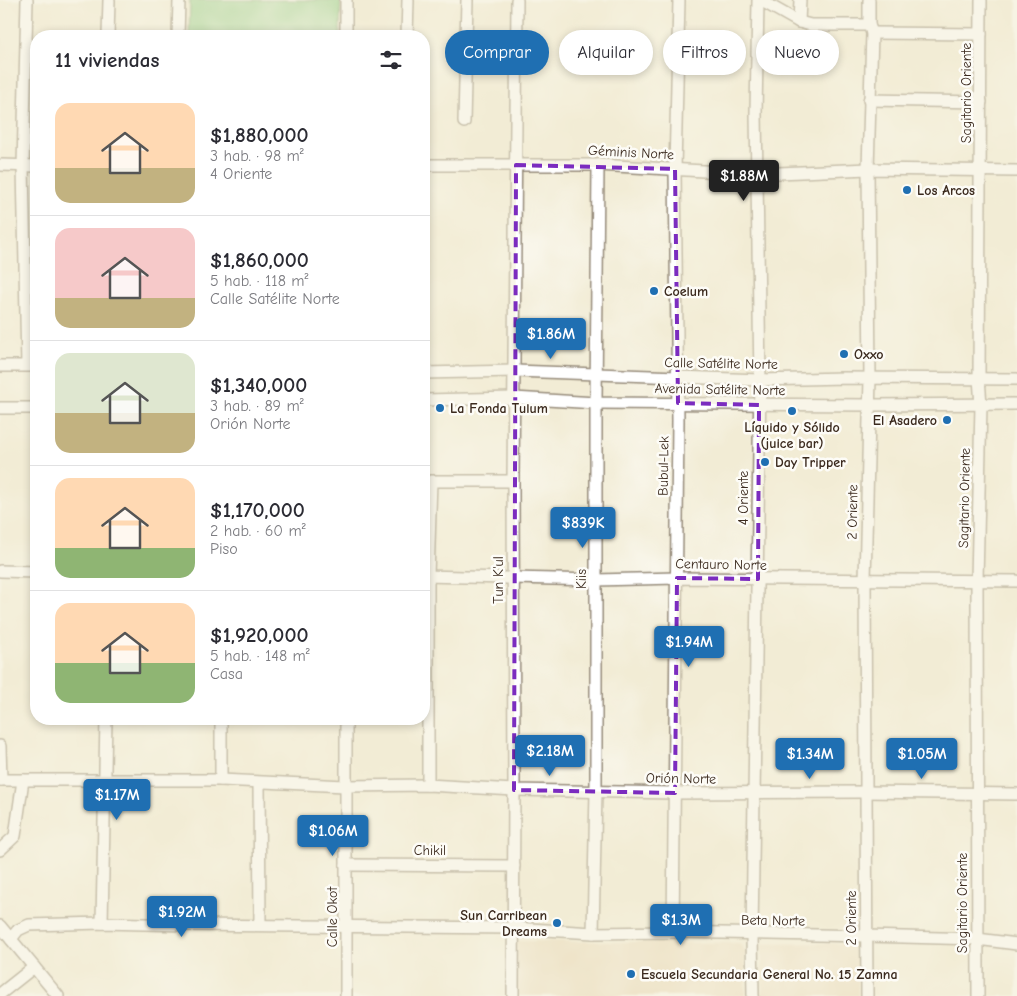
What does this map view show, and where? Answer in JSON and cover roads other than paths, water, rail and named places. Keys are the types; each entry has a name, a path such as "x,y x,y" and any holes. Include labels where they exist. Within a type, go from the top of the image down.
{"street":[{"path":"27,0 23,166 30,340"},
{"path":"108,30 109,0"},
{"path":"178,30 179,0"},
{"path":"346,0 346,30"},
{"path":"407,30 408,0"},
{"path":"464,122 467,0"},
{"name":"Tun K'ul","path":"513,996 513,481 517,0"},
{"name":"Bubul-Lek","path":"673,932 678,403 675,169 679,0"},
{"path":"759,0 799,22 811,25 981,34"},
{"name":"4 Oriente","path":"753,996 752,935 760,380 756,174 759,0"},
{"path":"799,22 800,0"},
{"name":"2 Oriente","path":"867,996 865,580 870,405 869,0"},
{"name":"Sagitario Oriente","path":"978,996 977,580 981,405 979,378 981,0"},
{"path":"870,100 981,102"},
{"path":"0,165 30,166"},
{"name":"Géminis Norte","path":"430,165 598,165 756,174 868,169 1017,171"},
{"name":"Kiis","path":"593,933 596,791 598,165"},
{"path":"0,366 30,365"},
{"name":"Calle Satélite Norte","path":"430,373 515,371 760,380 870,378 1017,379"},
{"name":"Avenida Satélite Norte","path":"430,400 514,398 596,403 759,405 1017,404"},
{"path":"0,408 30,408"},
{"path":"430,500 431,481 513,481"},
{"path":"0,571 30,572"},
{"name":"Centauro Norte","path":"430,576 596,580 677,578 1017,581"},
{"path":"102,923 106,725"},
{"path":"221,725 221,780"},
{"name":"Calle Okot","path":"346,725 346,996"},
{"path":"427,725 428,785"},
{"path":"0,746 0,780"},
{"name":"Orión Norte","path":"0,780 221,780 345,786 428,785 514,790 675,793 865,792 978,795 1017,794"},
{"path":"0,850 15,836 23,780"},
{"path":"259,783 260,925"},
{"name":"Chikil","path":"346,865 514,866"},
{"name":"Beta Norte","path":"10,939 18,930 29,925 102,923 514,928 593,933 673,932 866,936 977,939 1017,944"},
{"path":"0,926 58,996"},
{"path":"0,994 34,967"}],"place":[{"name":"Los Arcos","path":"907,190"},
{"name":"Coelum","path":"654,291"},
{"name":"Oxxo","path":"844,354"},
{"name":"La Fonda Tulum","path":"440,408"},
{"name":"Líquido y Sólido (juice bar)","path":"792,411"},
{"name":"El Asadero","path":"947,420"},
{"name":"Day Tripper","path":"765,462"},
{"name":"Sun Carribean Dreams","path":"557,923"},
{"name":"Escuela Secundaria General No. 15 Zamna","path":"631,974"}]}
